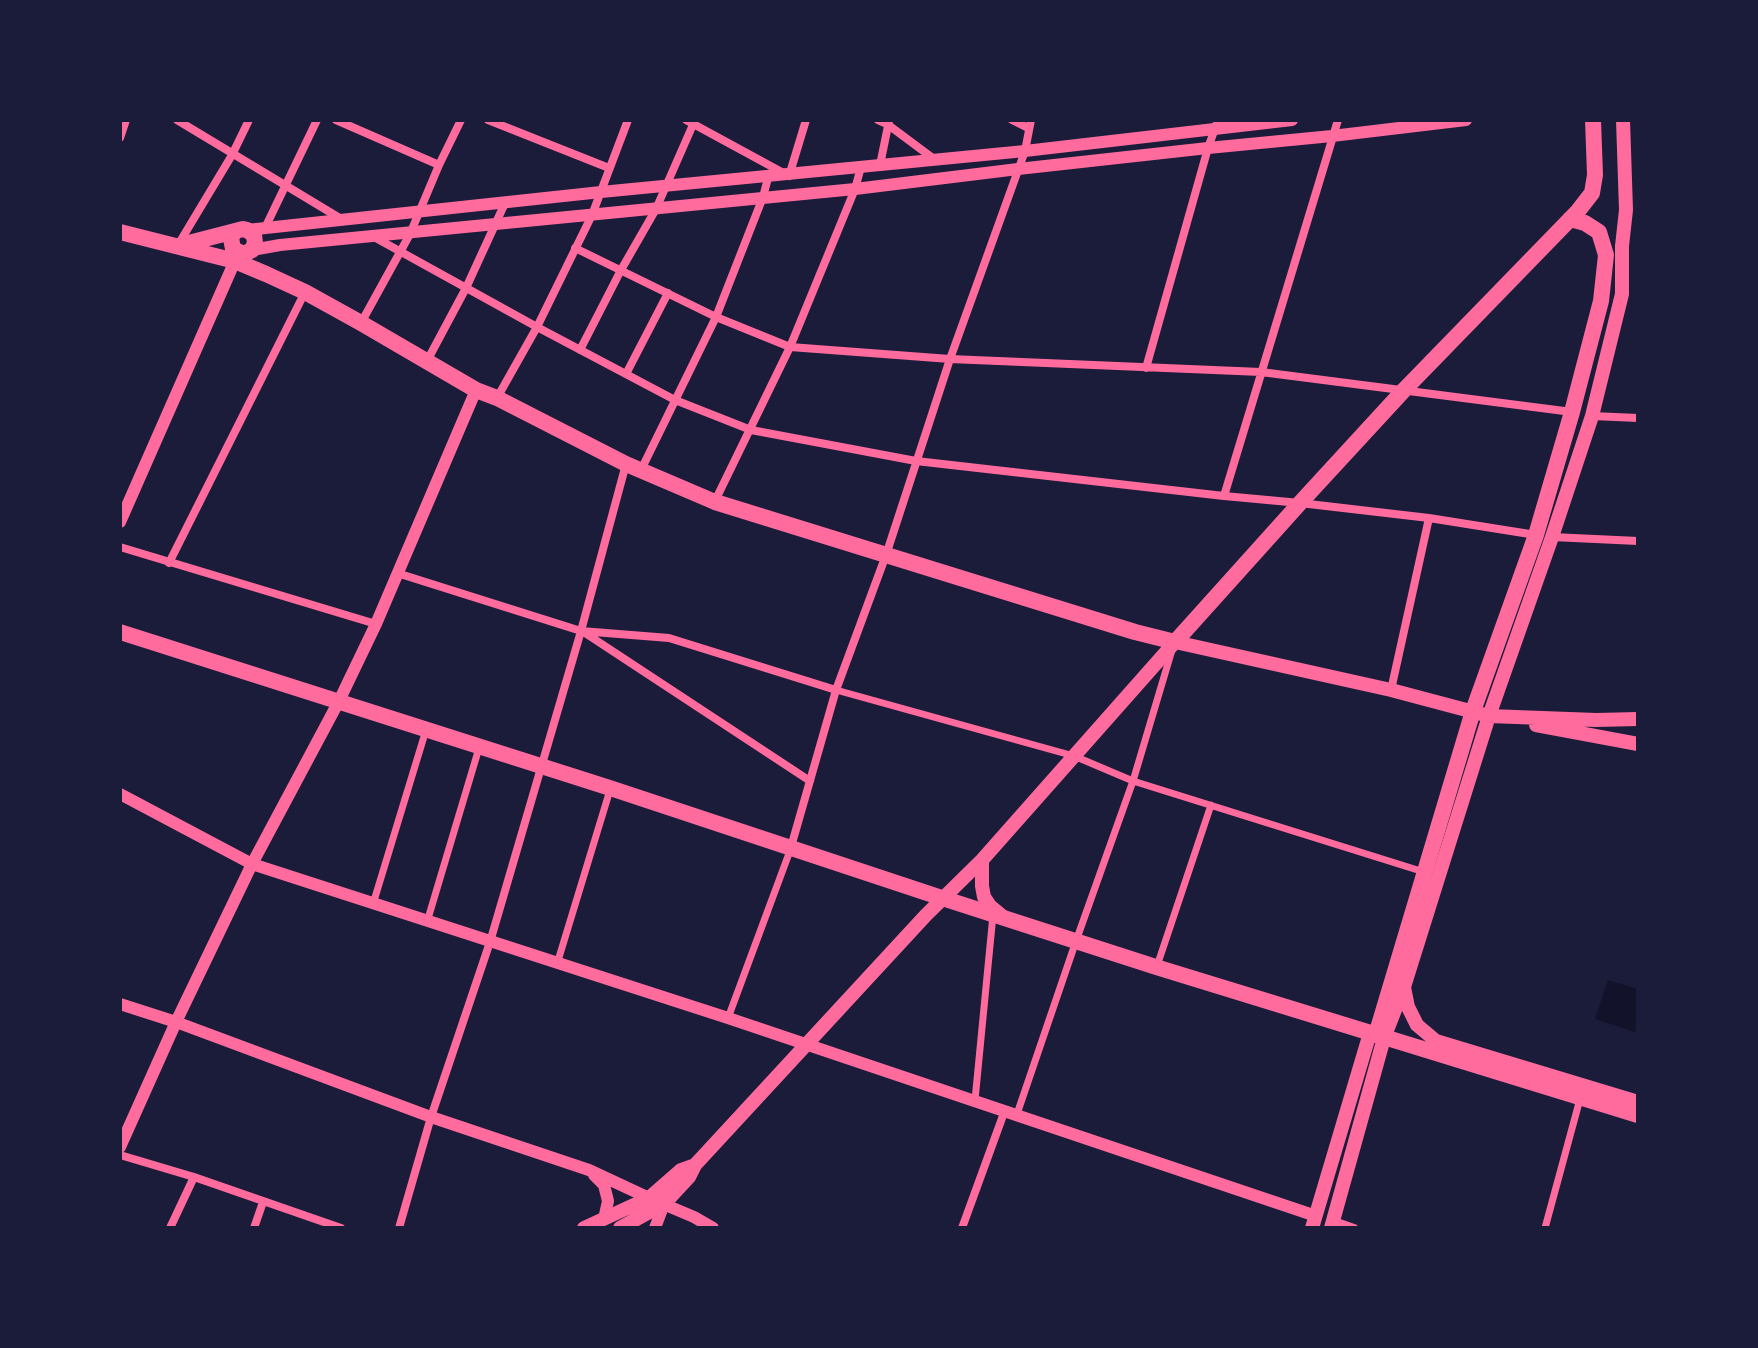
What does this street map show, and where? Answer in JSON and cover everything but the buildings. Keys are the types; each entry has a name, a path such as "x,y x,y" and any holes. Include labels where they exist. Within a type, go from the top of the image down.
{"main road":[{"path":"620,1228 664,1204 689,1177 695,1165 942,898 982,860 1300,503 1404,390 1574,215 1592,193 1595,175 1593,120"},
{"path":"1481,714 1404,987 1377,1035 1332,1224 1314,1222 1377,1035 1424,872 1544,536 1592,416 1622,294 1631,231 1626,210 1623,120"},
{"path":"1544,536 1601,301 1606,255 1599,232 1574,215"},
{"path":"178,246 241,230"},
{"path":"241,230 230,242 233,249 248,253 266,274 305,292 476,390 634,467 715,502 1135,632 1391,690 1481,714 1638,744"},
{"path":"120,232 178,246 248,253"},
{"path":"1572,412 1592,416"},
{"path":"120,632 1156,967 1638,1115"},
{"path":"1481,714 1638,719"},
{"path":"982,860 984,897 998,916"},
{"path":"1404,987 1408,1007 1417,1025 1436,1041 1638,1102"},
{"path":"584,1228 649,1198 681,1170 695,1165"}],"street":[{"path":"120,138 126,120"},
{"path":"177,120 344,221"},
{"path":"178,246 249,120"},
{"path":"265,228 317,120"},
{"path":"336,120 439,165"},
{"path":"361,323 410,234 461,120"},
{"path":"488,120 609,168"},
{"path":"497,398 537,327 592,215 628,120"},
{"path":"789,176 806,120"},
{"path":"728,1018 791,847 836,690 886,555 950,359 1025,151 1030,124 1012,120"},
{"path":"241,230 1025,151 1216,124 1292,120"},
{"path":"1224,496 1338,120"},
{"path":"248,253 1466,120"},
{"path":"580,350 656,209 691,121 789,176"},
{"path":"885,121 934,159"},
{"path":"880,165 885,121"},
{"path":"1146,368 1216,124"},
{"path":"715,502 790,347 855,189 861,167"},
{"path":"399,1228 431,1117 490,942 540,766 634,467 675,400 716,317 768,178"},
{"path":"427,362 466,288 505,203"},
{"path":"374,237 675,400 751,430 916,461 1429,518 1544,536 1638,541"},
{"path":"575,248 716,317 790,347 950,359 1261,372 1572,412"},
{"path":"248,253 261,259 266,274"},
{"path":"120,522 248,253"},
{"path":"169,563 305,292"},
{"path":"626,374 668,293"},
{"path":"120,1147 252,864 339,701 376,624 476,390"},
{"path":"1592,416 1638,418"},
{"path":"1391,690 1429,518"},
{"path":"120,547 376,624"},
{"path":"397,573 581,631 669,638 836,690 1074,756 1133,781 1424,872"},
{"path":"581,631 810,781"},
{"path":"962,1228 1011,1112 1076,941 1133,781 1175,642"},
{"path":"373,904 426,729"},
{"path":"427,922 479,746"},
{"path":"557,964 610,788"},
{"path":"120,794 252,864 1011,1112 1314,1222"},
{"path":"1156,967 1211,805"},
{"path":"975,1100 998,916"},
{"path":"120,1004 431,1117 589,1170 713,1228"},
{"path":"1545,1228 1580,1097"},
{"path":"120,1155 341,1228"},
{"path":"589,1170 604,1185 608,1201 604,1219"},
{"path":"170,1228 194,1177"},
{"path":"254,1228 263,1202"},
{"path":"655,1228 664,1204"},
{"path":"1332,1224 1354,1228"}],"shaded area":[{"path":"1608,980 1638,989 1638,1033 1595,1019"}]}
